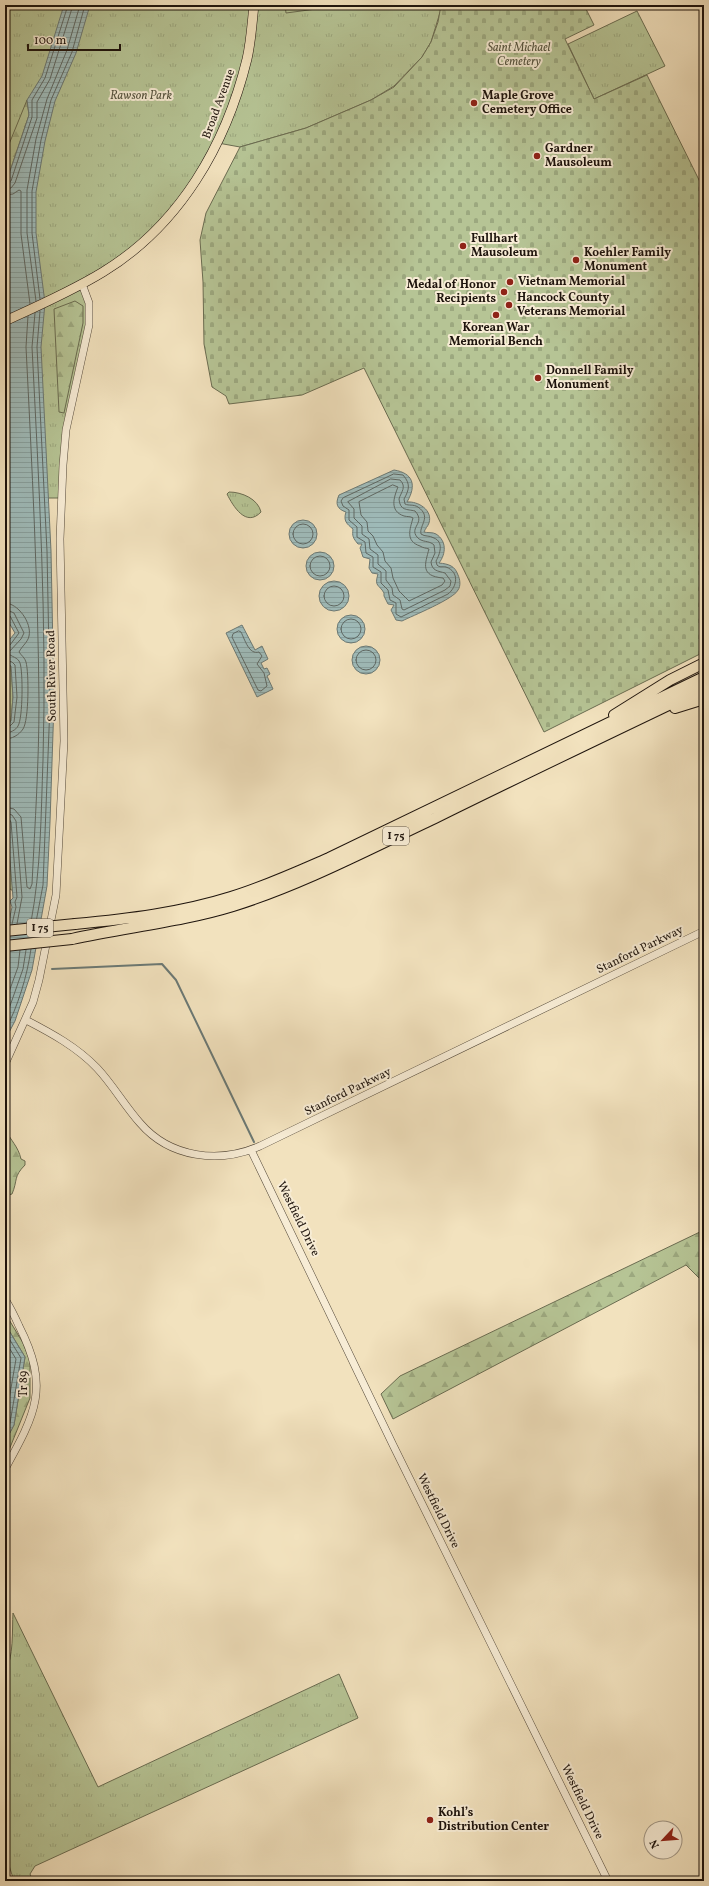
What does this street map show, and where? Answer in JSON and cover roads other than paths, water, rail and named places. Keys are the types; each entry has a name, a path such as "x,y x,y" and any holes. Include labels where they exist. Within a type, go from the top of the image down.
{"highway":[{"path":"578,738 670,680 704,663"},
{"name":"I 75","path":"5,931 163,913 208,904 252,890 329,858 704,677"},
{"name":"I 75","path":"5,946 72,939 107,931 193,917 255,899 345,860 704,688"},
{"path":"597,740 624,730 666,711 704,699"}],"main road":[{"name":"Broad Avenue","path":"5,321 82,284 109,268 144,241 178,206 200,175 218,143 238,91 247,58 254,5"}],"street":[{"name":"South River Road","path":"5,1064 26,1020 39,980 56,894 64,741 60,539 63,465 66,430 89,325 89,303 82,284"},
{"name":"Stanford Parkway","path":"26,1020 62,1040 95,1066 113,1086 140,1123 161,1142 187,1153 205,1156 228,1156 251,1150 704,931"},
{"name":"Westfield Drive","path":"251,1150 608,1881"},
{"name":"Tr 89","path":"5,1299 33,1355 37,1375 37,1389 33,1412 26,1429 5,1469"}],"water":[{"path":"64,5 90,5 76,53 55,101 45,141 36,192 36,233 45,303 41,347 51,551 54,703 47,886 32,970 15,1021 5,1040 5,939 12,907 10,901 13,898 5,798 5,725 11,721 13,697 11,666 6,663 5,666 5,645 15,633 5,616 5,186 29,115 27,100 42,76"},
{"path":"394,470 409,477 412,490 407,502 416,503 427,510 430,518 429,524 424,532 435,533 440,537 444,544 444,552 439,563 449,565 453,568 457,572 460,582 460,587 455,594 402,621 396,620 391,610 394,605 388,604 384,593 377,583 378,574 372,573 369,568 370,559 363,557 360,548 362,544 358,544 355,540 353,529 345,520 346,512 339,508 337,504 339,495"},
{"path":"303,520 313,524 317,534 313,544 303,548 293,544 289,534 293,524"},
{"path":"320,552 330,556 334,566 330,576 320,580 310,576 306,566 310,556"},
{"path":"334,581 344,586 349,596 344,606 334,611 324,606 319,596 324,586"},
{"path":"351,615 361,619 365,629 361,639 351,643 341,639 337,629 341,619"},
{"path":"242,625 255,650 262,646 268,659 261,663 264,669 267,668 270,674 267,676 273,689 257,697 226,633"},
{"path":"366,646 376,650 380,660 376,670 366,674 356,670 352,660 356,650"},
{"path":"5,1324 25,1357 14,1425 5,1442"}],"waterway":[{"path":"52,969 162,964 176,980 254,1142"}],"place":[{"name":"Maple Grove Cemetery Office","path":"474,103"},
{"name":"Gardner Mausoleum","path":"537,156"},
{"name":"Fullhart Mausoleum","path":"463,246"},
{"name":"Koehler Family Monument","path":"576,260"},
{"name":"Vietnam Memorial","path":"510,282"},
{"name":"Medal of Honor Recipients","path":"504,292"},
{"name":"Hancock County Veterans Memorial","path":"509,305"},
{"name":"Korean War Memorial Bench","path":"496,315"},
{"name":"Donnell Family Monument","path":"538,378"},
{"name":"Kohl’s Distribution Center","path":"430,1820"}],"park label":[{"name":"Saint Michael Cemetery","path":"519,55"},
{"name":"Rawson Park","path":"141,96"}]}
